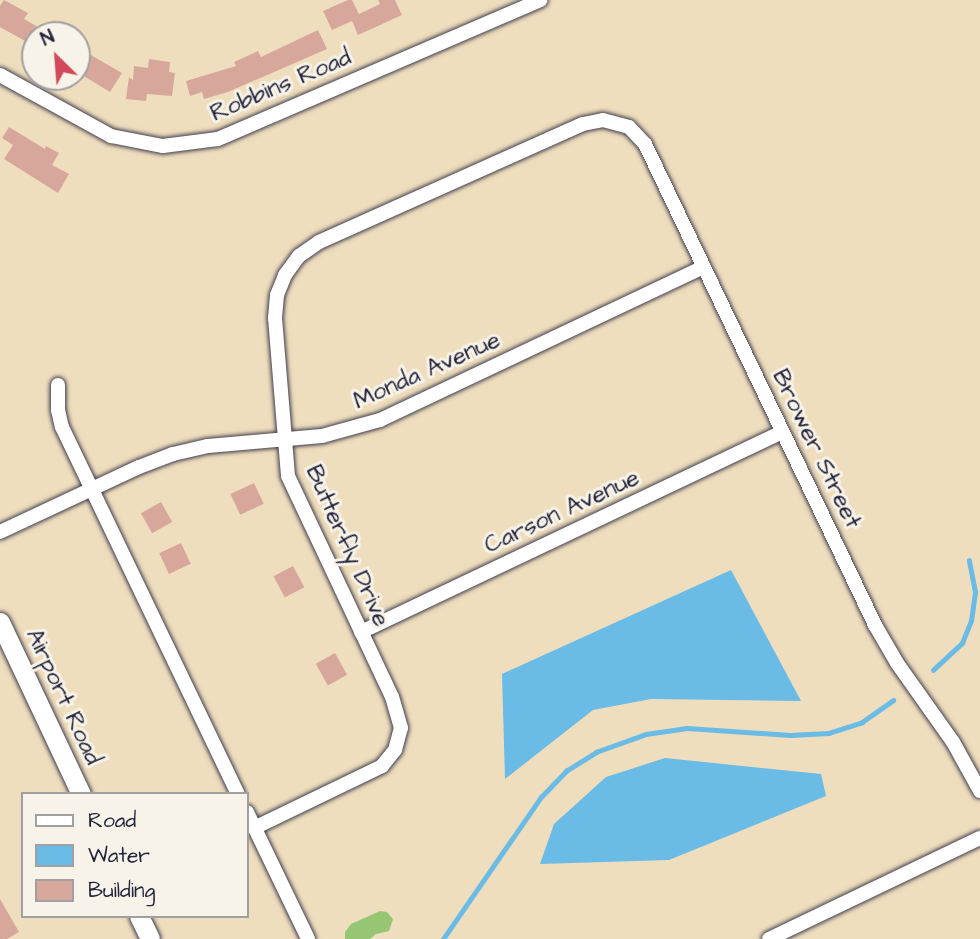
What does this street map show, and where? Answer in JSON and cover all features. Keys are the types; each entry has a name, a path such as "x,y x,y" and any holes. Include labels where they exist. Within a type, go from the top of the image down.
{"main road":[{"name":"Airport Road","path":"0,622 80,792"},
{"path":"140,918 150,939"}],"street":[{"name":"Robbins Road","path":"0,75 111,136 163,146 218,139 540,0"},
{"name":"Butterfly Drive","path":"254,828 373,771 386,762 395,750 401,731 399,713 297,499 286,468 275,303 285,275 302,253 319,242 583,124 603,120 621,122"},
{"name":"Brower Street","path":"621,122 633,129 645,144 885,644 953,742 980,791"},
{"name":"Monda Avenue","path":"0,532 139,467 182,452 208,446 333,434 380,420 704,267"},
{"path":"58,385 61,422 237,792"},
{"name":"Carson Avenue","path":"361,632 782,432"},
{"path":"248,814 307,939"},
{"path":"769,939 980,838"}],"green space":[{"path":"380,911 387,912 393,919 389,931 376,934 370,939 345,939 345,932 351,924"}],"water":[{"path":"731,570 801,701 651,699 593,710 505,779 502,674"},
{"path":"665,758 821,774 826,796 669,860 540,864 554,824 606,777"}],"building":[{"path":"4,0 28,13 24,19 28,21 21,21 21,39 0,27 0,6"},
{"path":"352,0 359,14 380,4 378,0 395,0 402,15 358,35 352,21 332,30 323,11"},
{"path":"318,30 327,49 228,92 204,99 202,92 190,96 186,81 236,66 234,62 258,51 261,57"},
{"path":"91,55 122,73 110,92 91,80"},
{"path":"149,59 170,62 169,72 175,73 172,96 147,94 146,101 126,99 129,77 133,80 134,66 148,68"},
{"path":"9,127 45,149 46,146 59,153 52,165 69,174 58,193 4,159 13,145 2,138"},
{"path":"254,483 264,504 240,515 230,494"},
{"path":"161,502 172,522 152,533 141,513"},
{"path":"181,543 191,564 169,574 159,553"},
{"path":"293,566 304,587 285,598 274,576"},
{"path":"335,653 347,675 328,686 316,664"},
{"path":"0,899 19,932 7,939 0,939"}],"waterway":[{"path":"933,670 962,643 971,621 975,592 969,561"},
{"path":"443,939 541,797 566,771 596,752 646,734 687,728 790,735 829,733 862,722 893,700"}]}
